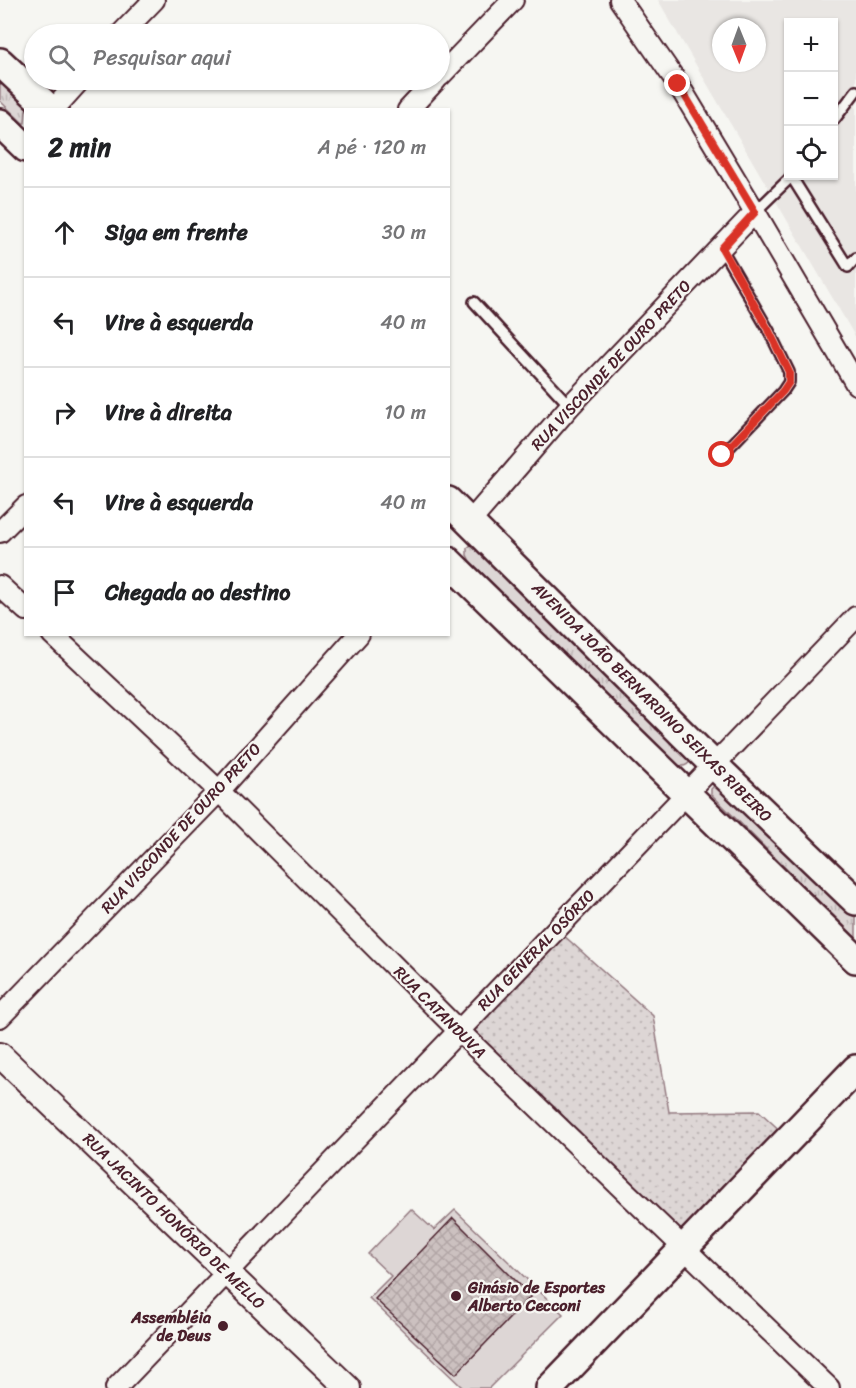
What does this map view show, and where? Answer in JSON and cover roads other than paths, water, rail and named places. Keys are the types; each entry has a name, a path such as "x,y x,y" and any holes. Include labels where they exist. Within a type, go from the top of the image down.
{"main road":[{"path":"0,62 24,84"},
{"path":"30,90 50,108"},
{"path":"0,123 24,146"},
{"name":"AVENIDA JOÃO BERNARDINO SEIXAS RIBEIRO","path":"450,503 714,765 856,901"},
{"path":"450,563 856,959"},
{"path":"550,1388 856,1070"}],"street":[{"path":"131,24 154,0"},
{"path":"450,66 513,0"},
{"path":"620,0 678,84 856,384"},
{"path":"54,108 71,90"},
{"path":"410,108 427,90"},
{"name":"RUA VISCONDE DE OURO PRETO","path":"470,522 570,406 755,212"},
{"path":"0,532 24,508"},
{"path":"0,586 24,608"},
{"name":"RUA GENERAL OSÓRIO","path":"116,1388 856,617"},
{"name":"RUA CATANDUVA","path":"54,636 219,791 459,1031 829,1388"},
{"name":"RUA VISCONDE DE OURO PRETO","path":"0,1017 219,791 357,636"},
{"name":"RUA JACINTO HONÓRIO DE MELLO","path":"0,1055 348,1388"}],"lane":[{"path":"838,115 856,91"},
{"path":"755,212 787,180"},
{"path":"794,180 848,267 856,258"},
{"path":"722,248 769,331 789,372 789,382 783,391 722,455"},
{"path":"474,302 570,406"}],"place":[{"name":"Ginásio de Esportes Alberto Cecconi","path":"456,1296"},
{"name":"Assembléia de Deus","path":"223,1326"}]}
